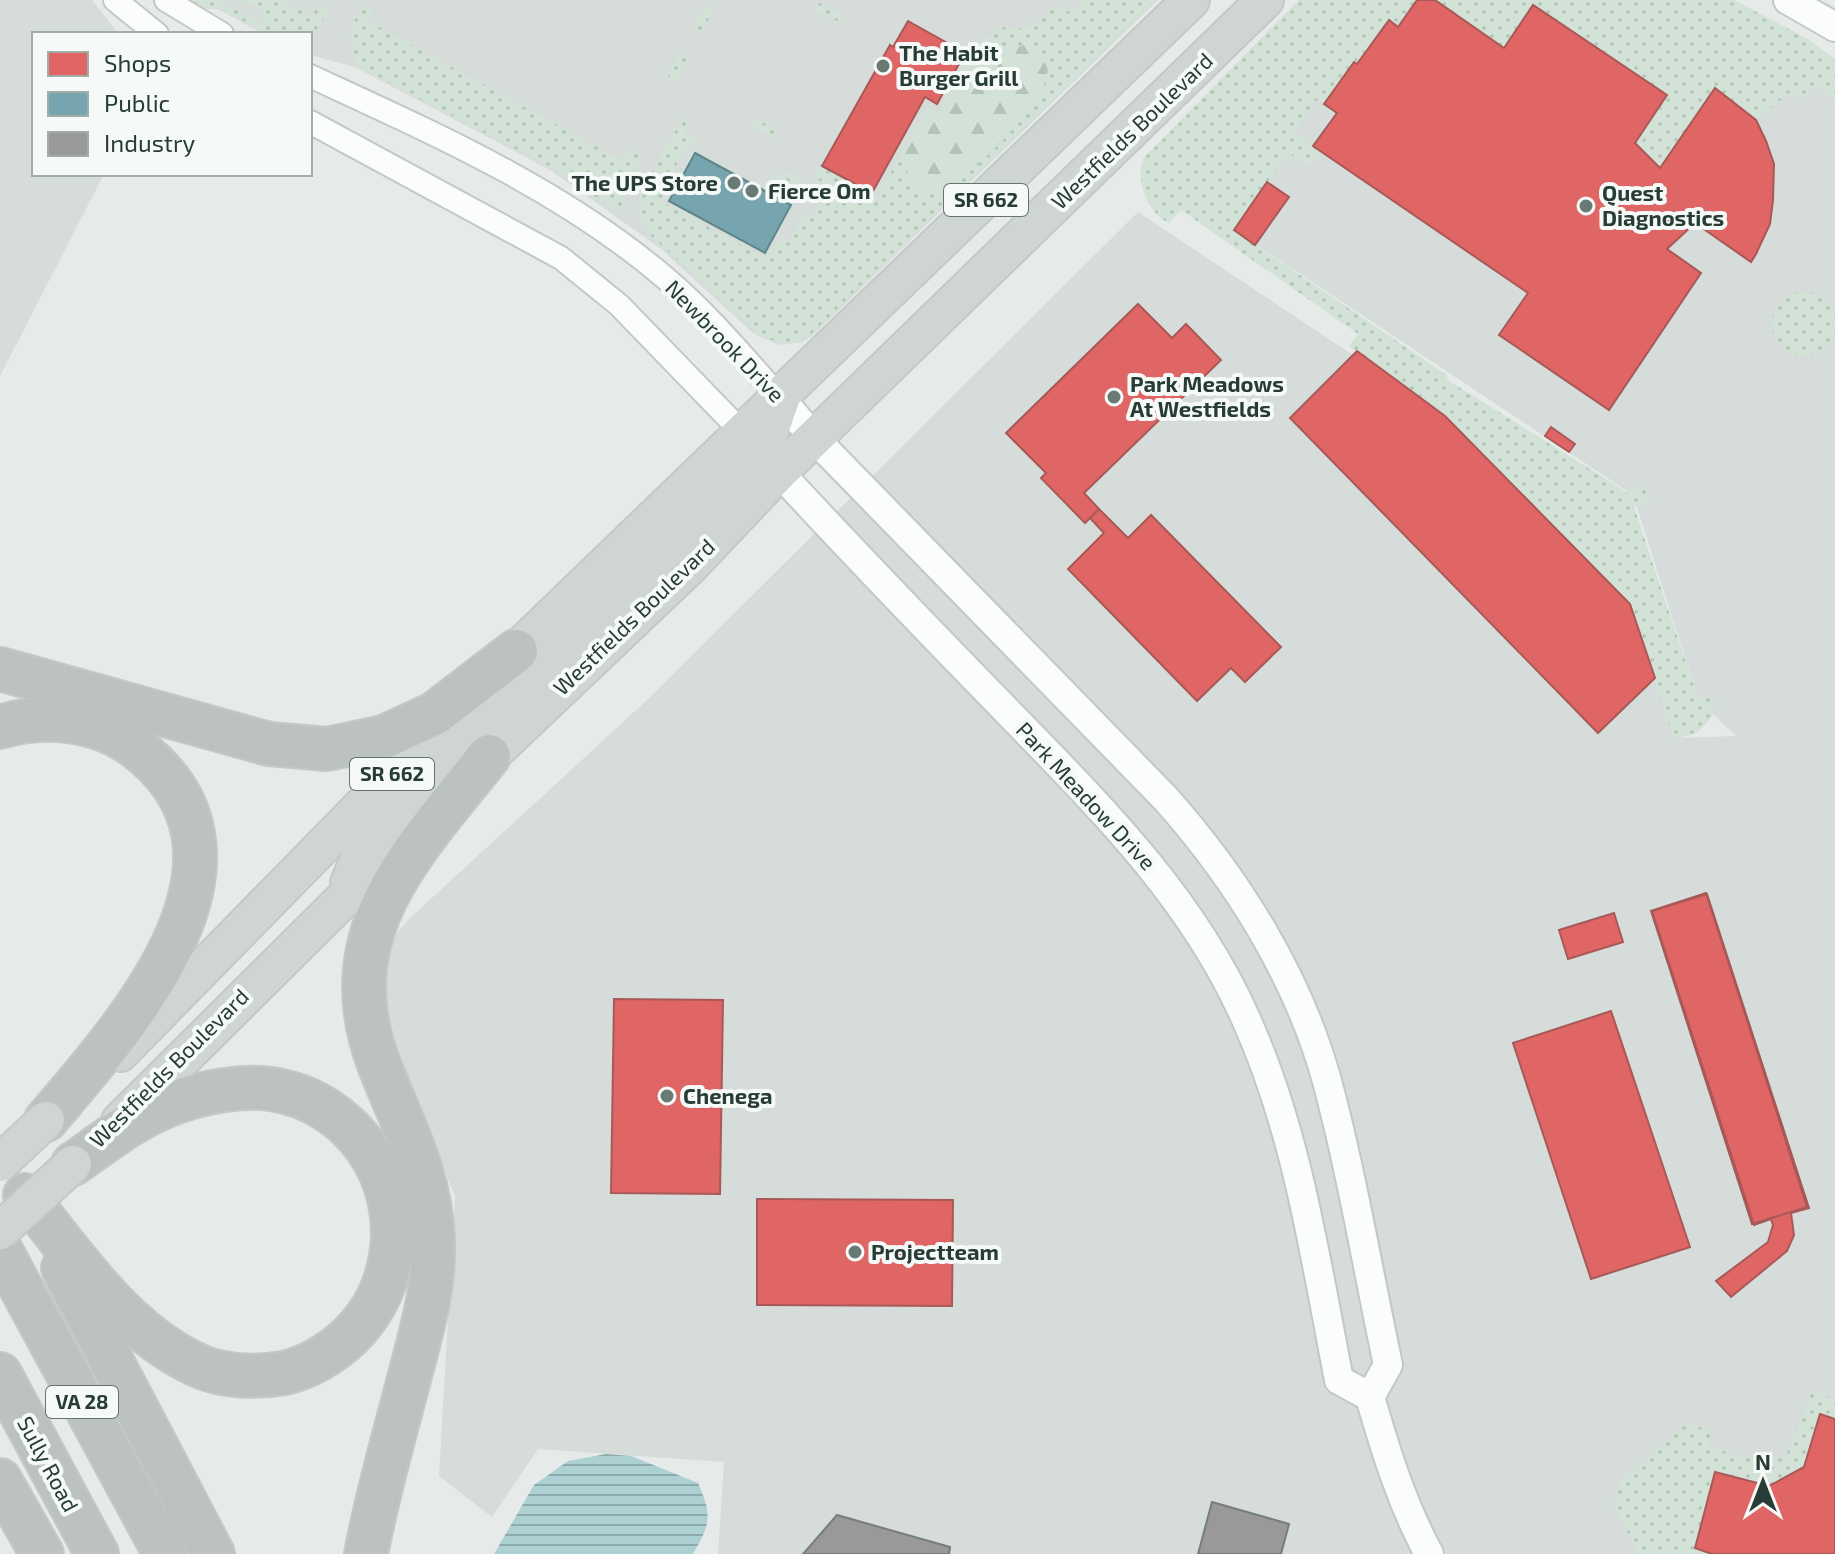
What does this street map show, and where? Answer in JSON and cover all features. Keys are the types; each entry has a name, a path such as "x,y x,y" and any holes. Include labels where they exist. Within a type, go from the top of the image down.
{"highway":[{"path":"0,669 269,744 327,749 384,737 434,714 516,651"},
{"path":"0,727 52,719 90,726 128,741 160,767 176,790 189,814 195,845 193,887 159,969 126,1026 46,1120"},
{"path":"366,1554 425,1320 433,1241 425,1180 414,1142 368,1032 362,976 365,953 391,881 489,756"},
{"path":"12,1179 87,1272 146,1333 197,1366 221,1373 271,1375 313,1363 362,1324 382,1293 395,1232 389,1188 375,1159 346,1123 310,1101 269,1089 195,1096 140,1118 73,1164"},
{"path":"0,1149 12,1179 213,1554"},
{"name":"VA 28","path":"0,1249 165,1554"},
{"name":"Sully Road","path":"0,1374 97,1554"},
{"path":"0,1480 42,1554"},
{"path":"0,1508 10,1554"}],"main road":[{"name":"Westfields Boulevard","path":"0,1231 144,1099 208,1030 342,899 689,567 761,452 781,399 1191,0"},
{"name":"Westfields Boulevard","path":"12,1179 46,1120 116,1056 516,651 761,452 814,438 1265,0"},
{"path":"342,899 369,835 761,452"}],"street":[{"path":"115,0 155,32"},
{"path":"166,0 219,32"},
{"path":"1788,0 1835,27"},
{"name":"Newbrook Drive","path":"312,77 544,191 600,228 665,278 702,312 814,438 1166,799 1210,850 1248,907 1290,985 1326,1079 1388,1365 1370,1397"},
{"path":"312,123 561,258 619,305 761,452"},
{"name":"Park Meadow Drive","path":"761,452 1122,829 1165,882 1203,938 1245,1016 1281,1110 1298,1173 1339,1380 1370,1397"},
{"path":"1370,1397 1410,1519 1429,1554"}],"shaded area":[{"path":"0,0 92,0 117,32 32,32 32,176 103,176 0,376"},
{"path":"185,0 1158,0 811,337 803,342 779,345 754,334 660,248 550,170 355,67 312,56 312,32 260,32 218,9 198,9"},
{"path":"1350,0 1682,0 1818,86 1835,102 1835,1554 718,1554 724,1462 538,1449 492,1517 439,1476 455,1196 388,1040 381,1005 384,948 408,920 647,700 1138,212 1445,416 1630,604 1674,738 1736,736 1699,701 1633,495 1234,230"}],"green space":[{"path":"189,0 231,0 224,4 265,25 261,9 241,0 282,0 311,16 320,4 329,11 312,36 312,32 263,32 222,9 200,7"},
{"path":"1084,0 1155,0 807,338 785,343 763,338 652,237 638,213 639,194 684,116 689,122 683,133 700,143 697,148 688,144 670,176 675,179 663,202 764,258 781,239 788,243 804,213 812,216 829,186 813,177 820,164 878,196 900,156 916,182 941,198 1034,107 1044,91 1018,45 996,58 975,50 984,34 992,38 999,26 1027,28 1058,4 1070,13"},
{"path":"1299,0 1417,0 1398,27 1388,21 1324,104 1317,100 1294,132 1321,151 1310,166 1288,153 1234,230 1448,376 1446,379 1630,494 1640,483 1651,499 1634,507 1699,701 1714,696 1713,716 1697,733 1674,739 1630,604 1445,416 1349,346 1358,334 1181,210 1169,223 1149,204 1142,185 1141,165 1144,157"},
{"path":"1435,0 1734,0 1808,39 1835,59 1835,102 1818,87 1802,99 1790,92 1756,120 1715,88 1660,168 1635,143 1667,95 1534,5 1504,48"},
{"path":"821,3 842,15 842,23 816,11 815,5"},
{"path":"368,5 373,10 368,21 621,160 630,149 637,151 641,160 629,182 622,210 617,211 552,168 362,69 353,54 351,35 356,17"},
{"path":"712,5 714,10 702,31 696,33 694,27 706,6"},
{"path":"1026,44 1044,57 1047,75 1038,97 998,145 941,198 921,187 911,177 900,156 927,107 939,113 975,50 996,58"},
{"path":"686,52 688,58 676,79 670,81 668,74 680,54"},
{"path":"757,119 778,131 778,139 752,127 751,121"},
{"path":"783,170 800,179 792,193 774,183"},
{"path":"1798,292 1810,292 1827,301 1834,312 1834,336 1827,347 1810,356 1798,356 1786,351 1777,342 1772,330 1772,318 1777,306 1786,297"},
{"path":"1812,1392 1835,1399 1835,1419 1820,1415 1804,1467 1769,1486 1715,1473 1695,1547 1712,1554 1639,1554 1613,1505 1620,1482 1684,1426 1694,1424 1711,1432 1707,1446 1767,1464 1786,1456"}],"water":[{"path":"606,1454 631,1456 698,1483 708,1519 693,1554 494,1554 534,1485 568,1461"}],"building: Shops":[{"name":"Quest Diagnostics","path":"1417,0 1435,0 1504,48 1533,5 1667,95 1635,143 1660,168 1715,88 1756,120 1766,141 1774,164 1773,200 1770,224 1756,254 1751,262 1695,223 1667,249 1701,273 1609,410 1499,335 1528,293 1313,146 1337,113 1324,104 1389,20 1398,27"},
{"path":"908,21 965,53 937,104 925,97 872,193 822,166 890,45 893,47"},
{"path":"1267,182 1289,197 1255,245 1234,230"},
{"name":"Park Meadows At Westfields","path":"1138,304 1172,338 1186,324 1221,360 1084,493 1099,509 1085,523 1041,478 1046,473 1006,433"},
{"path":"1357,351 1445,416 1630,604 1655,678 1598,733 1290,418"},
{"path":"1551,427 1575,444 1569,452 1545,436"},
{"path":"1099,509 1128,538 1151,515 1281,647 1245,682 1231,668 1197,701 1068,569 1104,533 1090,518"},
{"path":"1706,893 1807,1207 1752,1224 1651,911"},
{"path":"1707,894 1809,1208 1791,1213 1794,1235 1787,1251 1731,1297 1716,1281 1768,1242 1773,1225 1771,1219 1754,1225 1652,911"},
{"path":"1614,913 1623,942 1568,959 1559,930"},
{"name":"Chenega","path":"614,999 723,1000 720,1194 611,1193"},
{"path":"1611,1011 1690,1247 1591,1279 1513,1043"},
{"name":"Projectteam","path":"757,1199 953,1200 952,1306 757,1305"},
{"path":"1820,1414 1835,1419 1835,1554 1712,1554 1695,1548 1715,1472 1769,1486 1804,1467"}],"building: Public":[{"path":"695,153 791,205 765,253 669,201"}],"building: Industry":[{"path":"1212,1502 1289,1524 1281,1554 1198,1554"},
{"path":"837,1515 950,1547 949,1554 803,1554"}],"place":[{"name":"The Habit Burger Grill","path":"883,66"},
{"name":"The UPS Store","path":"734,183"},
{"name":"Fierce Om","path":"752,191"},
{"name":"Quest Diagnostics","path":"1586,206"},
{"name":"Park Meadows At Westfields","path":"1114,397"},
{"name":"Chenega","path":"667,1096"},
{"name":"Projectteam","path":"855,1252"}]}
